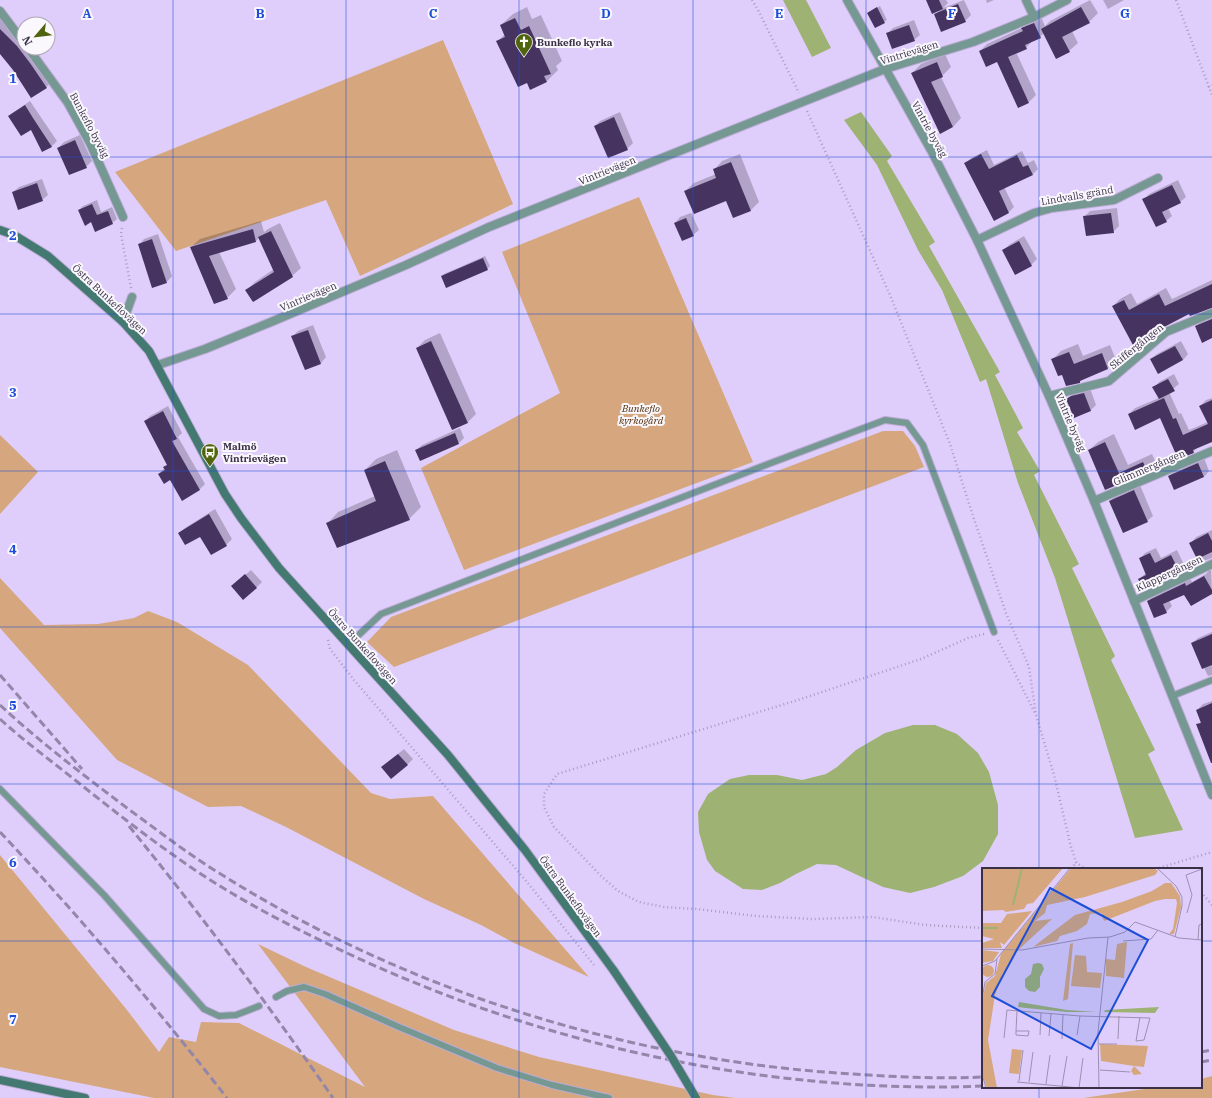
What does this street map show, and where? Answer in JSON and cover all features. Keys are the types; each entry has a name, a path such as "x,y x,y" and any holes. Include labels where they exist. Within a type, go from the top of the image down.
{"street":[{"name":"Vintrie byväg","path":"847,0 932,152 977,240 1049,396 1094,501 1212,795"},
{"path":"1026,0 1034,16"},
{"name":"Vintrievägen","path":"158,366 220,343 406,266 489,227 885,69 973,42 1067,0"},
{"path":"0,11 16,32"},
{"name":"Bunkeflo byväg","path":"34,56 68,103 90,143 123,217"},
{"name":"Lindvalls gränd","path":"977,240 1034,213 1052,208 1114,200 1158,178"},
{"name":"Östra Bunkeflovägen","path":"0,230 14,235 48,256 123,322 149,351 210,468 241,518 279,568 448,755 525,850 614,971 671,1056 696,1098"},
{"path":"123,322 132,297"},
{"name":"Skiffergången","path":"1049,396 1109,381 1166,332 1212,313"},
{"name":"Glimmergången","path":"1094,501 1212,451"},
{"name":"Klappergången","path":"1134,601 1212,564"},
{"path":"0,1080 85,1098"}],"lane":[{"path":"349,644 381,614 886,420 906,423 923,445 994,632"},
{"path":"1172,696 1212,680"},
{"path":"0,789 104,895 204,1009 219,1016 236,1014 259,1006"},
{"path":"276,996 287,991 304,987 326,994 399,1027 497,1068 552,1085 609,1098"}],"path":[{"path":"752,0 803,102 890,295 947,437 1006,613 1029,667 1036,715 1054,775 1076,862 1084,868"},
{"path":"1176,0 1212,95"},
{"path":"1208,87 1212,85"},
{"path":"123,217 121,234 132,297"},
{"path":"334,628 328,636 330,649 354,680 527,882 597,969"},
{"path":"982,928 925,924 873,916 813,920 756,916 697,909 664,907 639,902 618,891 601,876 554,827 544,807 544,794 557,774 805,698 921,659 968,638 994,632 1036,715"},
{"path":"1159,868 1212,852"},
{"path":"1073,868 1076,862"},
{"path":"1202,893 1212,905"}],"green space":[{"path":"443,40 513,204 360,276 326,200 176,251 115,172"},
{"name":"Bunkeflo kyrkogård","path":"639,197 753,462 464,570 421,468 560,393 502,252"},
{"path":"883,431 903,431 915,446 924,467 394,667 367,642 391,617"},
{"path":"0,435 38,472 0,514"},
{"path":"0,578 44,625 98,624 134,618 148,611 177,622 248,665 371,793 390,799 433,796 589,977 514,943 481,925 424,899 286,827 241,806 208,807 117,760 0,628"},
{"path":"0,855 127,1010 159,1052 169,1037 196,1042 201,1022 239,1023 365,1087 258,944 306,967 454,1030 539,1057 713,1095 735,1098 154,1098 0,1067"},
{"path":"1212,1076 1212,1098 1083,1098 1151,1088 1202,1088 1202,1079"}],"shaded area":[{"path":"783,0 806,0 831,48 812,57"},
{"path":"861,112 892,156 887,161 935,242 929,246 1000,372 995,375 1023,428 1017,432 1040,471 1034,475 1079,564 1072,568 1115,656 1111,660 1155,750 1148,754 1183,830 1135,838 1055,578 1018,483 986,379 980,382 942,290 918,250 877,165 844,120"},
{"path":"913,725 935,725 957,734 978,753 989,772 998,805 998,834 983,861 963,876 934,887 910,893 883,887 836,865 817,864 780,883 762,890 743,889 715,871 707,860 699,832 698,812 708,794 730,779 749,775 777,775 802,780 826,774 837,767 856,750 885,733"}],"building":[{"path":"926,0 939,0 943,9 932,14"},
{"path":"958,4 966,22 941,32 934,14"},
{"path":"877,7 885,23 875,28 867,13"},
{"path":"1081,7 1090,23 1062,37 1070,52 1056,59 1041,29"},
{"name":"Bunkeflo kyrka","path":"515,18 521,30 529,26 551,74 544,76 547,82 530,90 527,83 518,87 496,41 505,37 500,25"},
{"path":"1034,23 1041,38 1025,45 1027,49 1008,57 1029,103 1018,108 997,62 986,67 979,51 1023,31 1021,28"},
{"path":"909,25 915,41 892,49 886,33"},
{"path":"0,29 16,45 16,56 25,56 47,88 31,98 13,70 0,54"},
{"path":"937,62 943,77 931,82 953,127 940,134 911,73"},
{"path":"25,105 52,147 42,152 31,130 21,136 8,116"},
{"path":"614,117 628,150 608,158 594,126"},
{"path":"75,140 87,168 69,175 57,148"},
{"path":"981,154 989,169 1017,155 1023,167 1028,165 1033,175 999,191 1009,213 994,221 964,163"},
{"path":"731,162 751,211 733,218 726,201 694,214 684,191 716,178 713,169"},
{"path":"37,183 43,201 18,210 12,192"},
{"path":"1172,185 1181,203 1162,212 1167,222 1156,227 1142,199"},
{"path":"92,204 97,215 108,211 113,224 95,232 91,222 85,226 78,210"},
{"path":"1111,213 1114,233 1086,236 1083,216"},
{"path":"686,218 694,236 682,241 674,223"},
{"path":"253,229 256,242 209,256 228,299 214,304 190,247"},
{"path":"271,231 293,277 253,302 245,290 274,272 258,237"},
{"path":"152,239 167,283 152,288 138,244"},
{"path":"1019,241 1032,266 1015,275 1002,250"},
{"path":"483,258 488,270 446,288 441,276"},
{"path":"1212,284 1212,308 1190,316 1189,314 1143,338 1144,341 1134,347 1112,306 1124,300 1129,310 1159,294 1165,306"},
{"path":"1212,319 1212,338 1202,343 1195,326"},
{"path":"308,330 321,364 305,370 291,336"},
{"path":"431,341 468,423 452,430 416,348"},
{"path":"1175,346 1183,360 1158,374 1150,359"},
{"path":"1069,352 1074,364 1102,353 1108,369 1080,381 1080,383 1066,386 1062,375 1058,376 1051,359"},
{"path":"1168,379 1175,391 1159,399 1152,387"},
{"path":"1084,393 1091,411 1074,418 1066,399 1071,396"},
{"path":"1164,398 1173,419 1176,418 1183,435 1208,424 1199,406 1212,400 1212,442 1193,450 1194,453 1178,459 1160,418 1135,430 1128,414"},
{"path":"163,411 177,439 172,441 200,490 182,501 170,480 164,484 158,474 165,470 163,467 167,465 144,421"},
{"path":"455,433 459,444 420,461 415,450"},
{"path":"1105,442 1119,473 1143,462 1148,472 1105,490 1088,450"},
{"path":"385,461 410,520 337,548 326,523 376,501 364,470"},
{"path":"1198,463 1204,477 1174,490 1168,476"},
{"path":"1134,490 1148,522 1123,533 1109,501"},
{"path":"209,514 227,546 211,555 200,537 185,545 178,533"},
{"path":"1208,533 1212,541 1212,552 1197,559 1189,543"},
{"path":"1150,553 1155,563 1171,555 1180,573 1144,590 1138,579 1146,575 1139,558"},
{"path":"245,574 257,588 243,600 231,586"},
{"path":"1204,576 1212,590 1212,594 1191,606 1184,595 1163,604 1167,613 1154,618 1147,601 1185,583 1186,586"},
{"path":"1212,634 1212,665 1202,669 1191,643"},
{"path":"1212,703 1211,763 1196,724 1201,723 1196,710"},
{"path":"398,754 408,765 391,779 381,767"}],"railway":[{"path":"0,675 82,769"},
{"path":"0,705 97,785 174,843 219,873 291,915 367,953 444,985 524,1013 605,1036 687,1054 770,1067 853,1074 951,1078 982,1077"},
{"path":"0,719 28,743 126,820 196,871 231,893 268,914 324,942 388,972 453,998 520,1021 587,1040 655,1057 724,1070 794,1079 864,1085 924,1087 982,1086"},
{"path":"129,826 182,892 284,1028 333,1098"},
{"path":"0,832 59,896 116,962 227,1098"},
{"path":"1202,1052 1212,1050"},
{"path":"1202,1062 1212,1060"}],"place":[{"name":"Bunkeflo kyrka","path":"524,57"},
{"name":"Malmö Vintrievägen","path":"210,467"}]}
